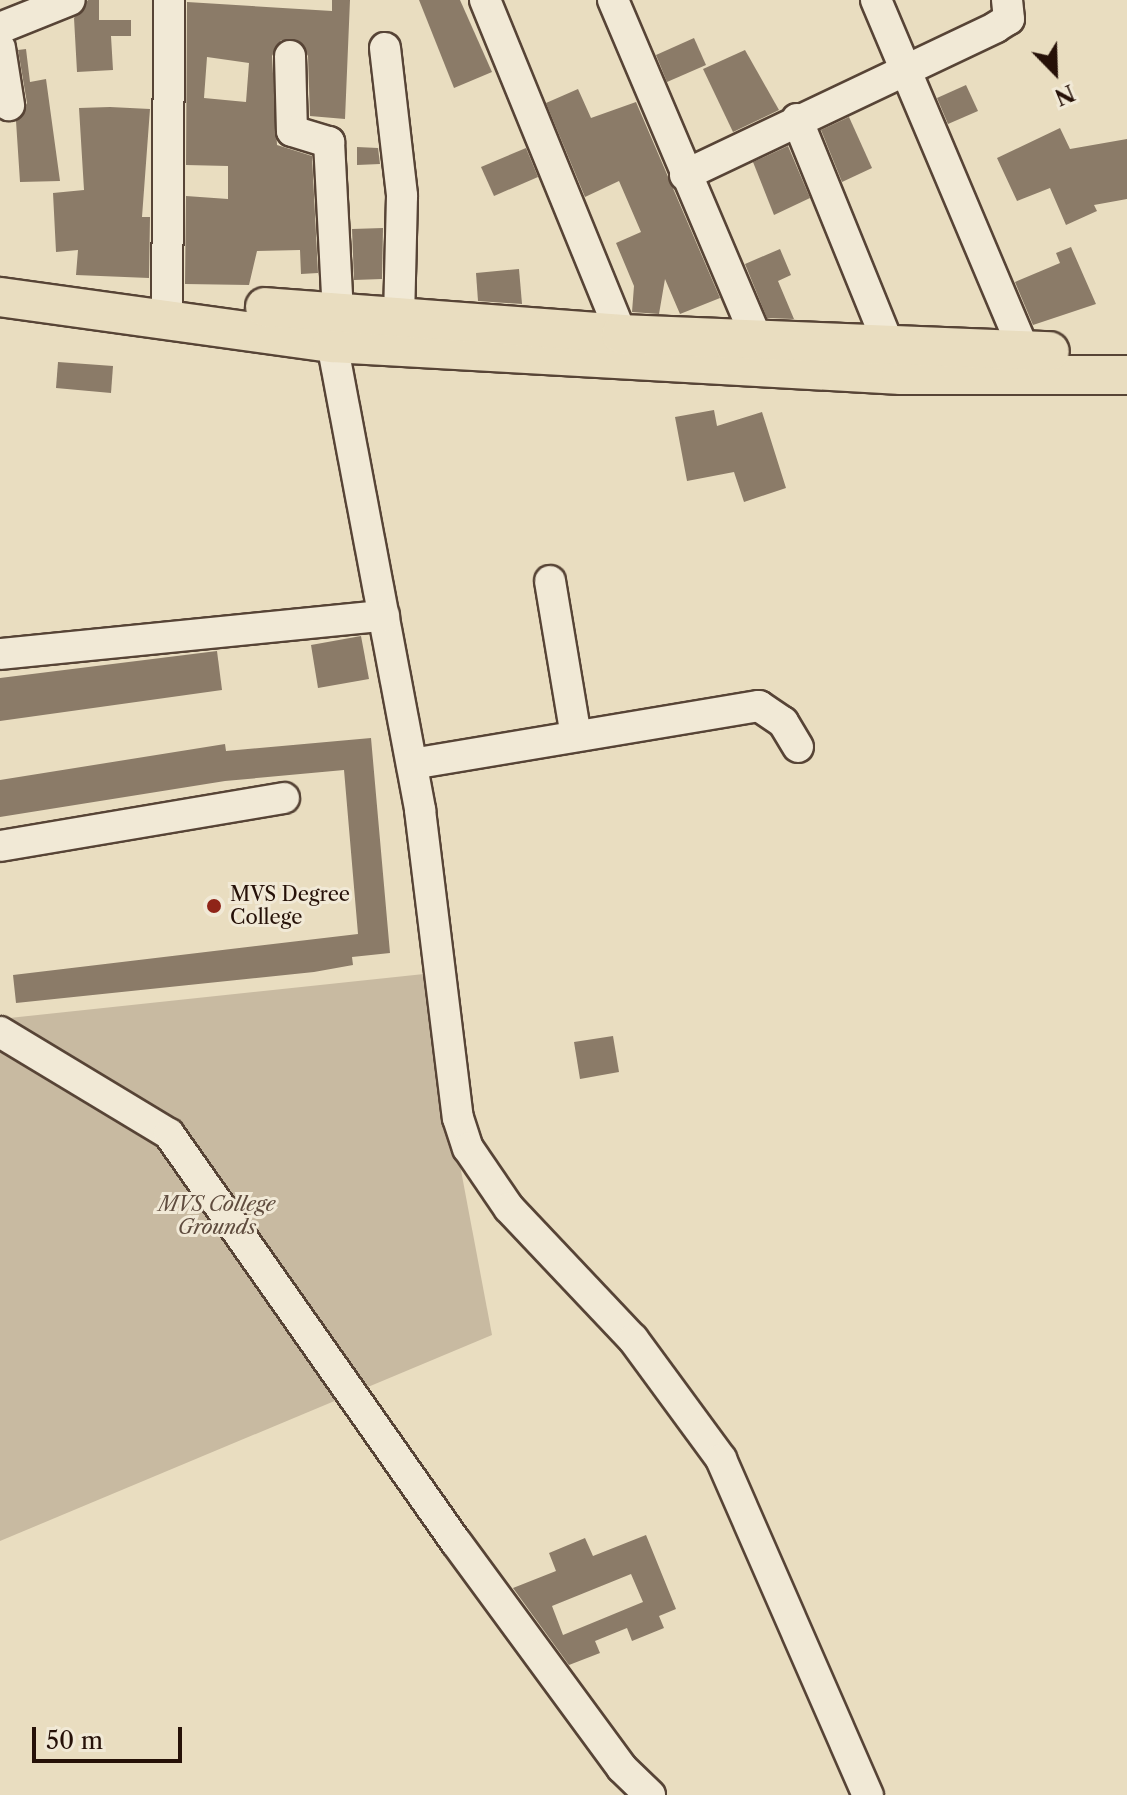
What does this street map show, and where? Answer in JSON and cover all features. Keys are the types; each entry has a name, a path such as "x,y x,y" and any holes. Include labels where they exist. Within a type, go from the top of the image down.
{"main road":[{"path":"0,276 168,309"},
{"path":"0,297 168,309 335,328 764,355 1030,363 1127,350"},
{"path":"335,328 399,318 621,334 764,355 889,346 1127,375"}],"street":[{"path":"0,28 70,0"},
{"path":"168,309 169,0"},
{"path":"485,0 621,334"},
{"path":"613,0 764,355"},
{"path":"876,0 909,69 1030,363"},
{"path":"685,175 1009,19 1007,0"},
{"path":"0,48 9,105"},
{"path":"385,48 402,196 399,318"},
{"path":"290,56 292,131 329,142 335,328 412,764 468,1148 509,1208 633,1339 721,1459 868,1795"},
{"path":"797,119 889,346"},
{"path":"550,581 576,736"},
{"path":"0,654 384,616"},
{"path":"412,764 759,706 783,722 798,747"},
{"path":"0,846 284,798"},
{"path":"0,1032 169,1134 456,1542 622,1768 650,1795"}],"green space":[{"name":"MVS College Grounds","path":"424,974 492,1335 0,1541 0,1019"}],"building":[{"path":"88,0 99,0 99,20 131,20 131,36 111,36 113,70 77,72 74,18"},
{"path":"332,0 350,0 345,119 310,116 308,56 299,41 281,40 272,56 277,145 312,156 318,273 301,274 300,250 257,251 249,285 185,284 186,196 228,199 228,166 186,165 187,2 332,11","holes":["207,57 249,63 246,102 204,98"]},
{"path":"419,0 460,0 492,72 454,88"},
{"path":"694,38 706,65 667,82 656,55"},
{"path":"26,49 30,82 46,79 60,181 20,182 16,121 27,103 18,50"},
{"path":"745,50 779,110 733,132 703,69"},
{"path":"966,85 978,111 948,124 937,98"},
{"path":"578,89 591,118 636,102 720,298 680,314 665,279 659,314 632,312 634,286 616,243 641,232 619,181 585,197 546,103"},
{"path":"79,108 150,109 142,217 150,217 149,278 76,275 78,250 56,252 53,193 84,190"},
{"path":"849,117 872,168 842,182 821,130"},
{"path":"1060,128 1070,149 1127,139 1127,199 1094,205 1097,211 1066,225 1050,188 1017,201 997,158"},
{"path":"788,146 810,198 774,215 753,162"},
{"path":"357,147 378,148 380,164 357,165"},
{"path":"526,148 538,177 494,196 481,167"},
{"path":"383,228 382,279 354,280 352,229"},
{"path":"1071,247 1096,304 1033,325 1015,282 1060,263 1056,253"},
{"path":"780,249 791,275 778,281 794,319 767,318 745,264"},
{"path":"519,269 522,304 478,301 476,273"},
{"path":"58,362 113,366 111,393 56,388"},
{"path":"714,410 717,426 762,412 786,488 744,502 734,472 687,481 675,417"},
{"path":"361,636 369,679 318,688 311,645"},
{"path":"217,651 222,690 0,721 0,678"},
{"path":"371,738 390,953 352,957 353,965 314,972 16,1003 13,975 358,934 344,770 225,781 0,817 0,780 225,744 226,751"},
{"path":"613,1036 619,1072 580,1079 574,1042"},
{"path":"646,1535 676,1609 659,1616 664,1628 632,1641 627,1628 595,1641 600,1653 569,1665 513,1588 556,1571 549,1553 585,1538 593,1556","holes":["631,1574 643,1602 563,1635 552,1606"]}],"place":[{"name":"MVS Degree College","path":"214,906"}]}
